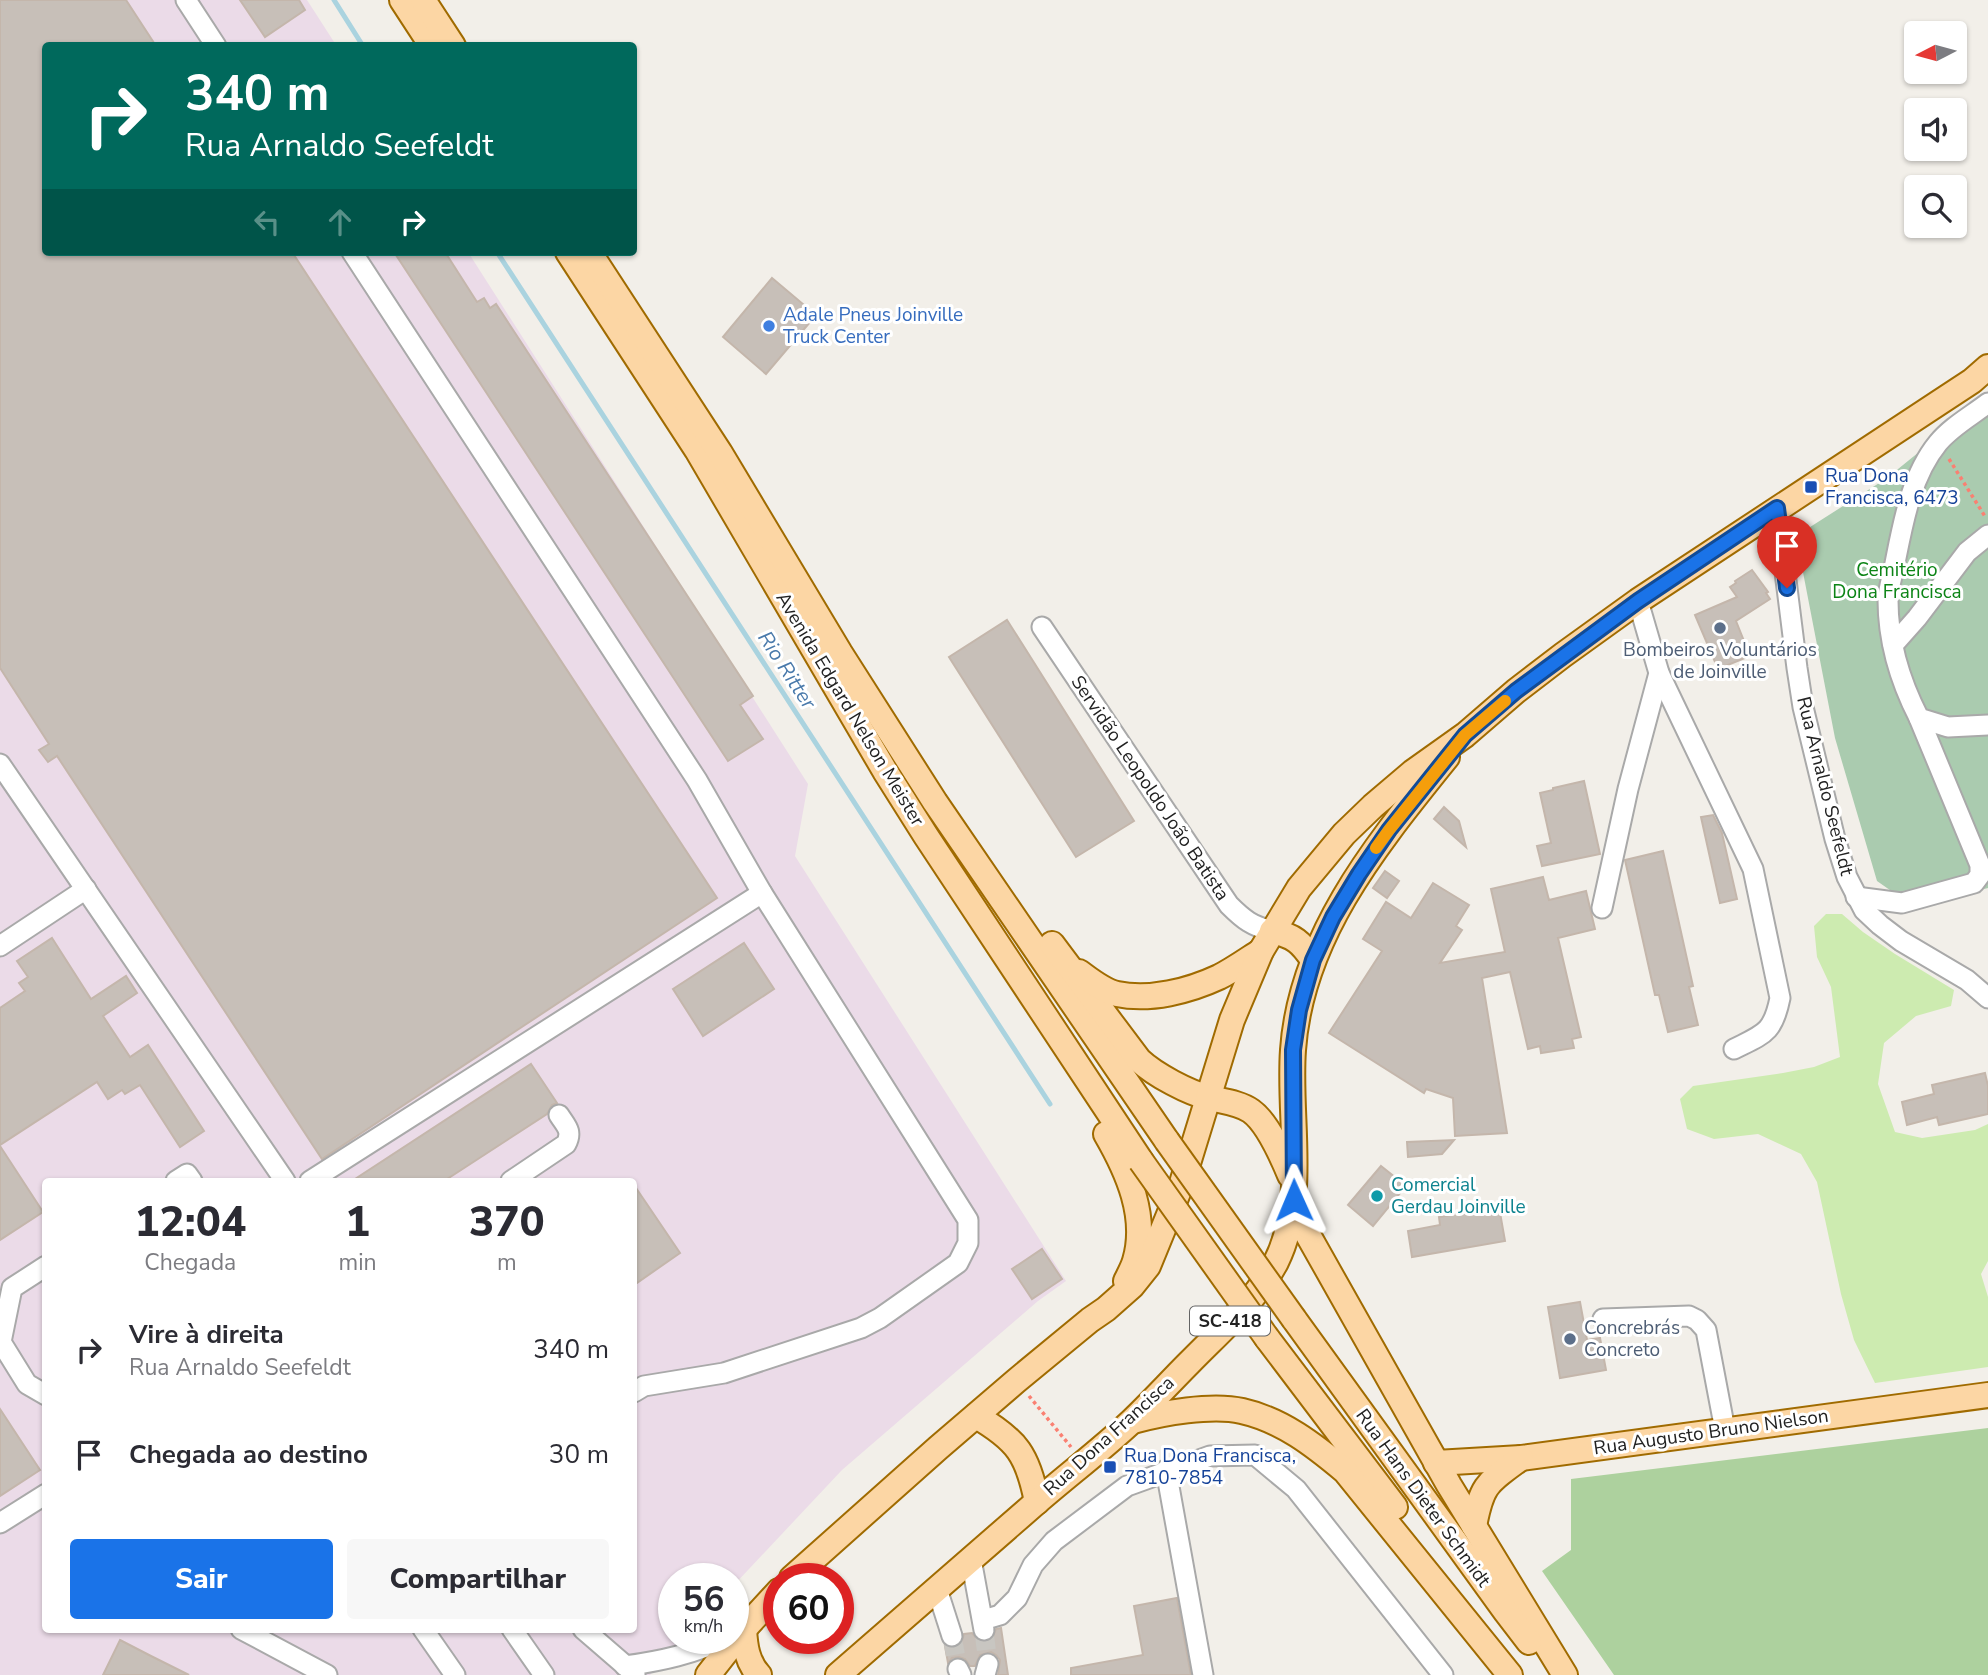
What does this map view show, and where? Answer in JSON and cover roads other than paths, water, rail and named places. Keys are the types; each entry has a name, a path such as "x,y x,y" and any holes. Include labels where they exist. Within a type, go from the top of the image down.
{"main road":[{"path":"402,0 429,42"},
{"path":"423,0 450,42"},
{"name":"Avenida Edgard Nelson Meister","path":"571,256 697,450 926,836 1142,1161 1267,1338"},
{"name":"Avenida Edgard Nelson Meister","path":"592,256 720,453 840,653 928,792 1167,1141 1294,1319"},
{"name":"Rua Dona Francisca","path":"809,1563 937,1448 1132,1286 1148,1266 1182,1183 1232,1020 1267,941 1299,888 1344,834 1413,772 1465,735 1535,676 1638,601 1937,404 1988,367"},
{"path":"772,538 1060,956 1139,1060 1151,1071 1208,1098 1251,1111 1268,1130 1294,1191 1308,1235 1436,1463 1565,1675"},
{"path":"815,652 883,795 904,831 1070,1076 1119,1156 1134,1193 1138,1227 1135,1260 1119,1297"},
{"name":"Rua Dona Francisca","path":"838,1675 1132,1421 1250,1301 1275,1263 1289,1231 1294,1191 1293,1050 1299,1010 1313,960 1333,917 1389,830 1465,735"},
{"path":"1060,956 1092,982 1115,994 1150,996 1194,987 1220,976 1267,941 1289,935 1305,948 1313,960"},
{"name":"Rua Hans Dieter Schmidt","path":"1294,1319 1506,1612 1556,1675"},
{"name":"Rua Hans Dieter Schmidt","path":"1267,1338 1405,1519 1516,1675"},
{"name":"Rua Augusto Bruno Nielson","path":"1474,1526 1482,1492 1492,1479 1521,1458 1988,1395"},
{"path":"1132,1421 1164,1413 1206,1409 1240,1410 1279,1424 1317,1447 1345,1471 1510,1675"},
{"path":"976,1416 999,1430 1019,1450 1031,1475 1037,1502"},
{"path":"1436,1463 1521,1458"},
{"path":"749,1620 763,1606"},
{"path":"708,1675 721,1654"},
{"path":"747,1654 759,1675"}],"street":[{"path":"186,0 213,42"},
{"path":"355,256 697,780 762,893 968,1220 968,1243 958,1263 880,1318 861,1328 724,1373 637,1383"},
{"path":"1902,903 1974,883 1980,875 1980,865 1908,696 1893,645 1888,599 1911,495 1927,460 1938,443 1988,403"},
{"name":"Rua Arnaldo Seefeldt","path":"1777,508 1804,706 1835,839 1847,877 1856,897 1872,917 1901,941 1967,980 1988,998"},
{"path":"1893,645 1967,552 1988,535"},
{"path":"1638,601 1659,673 1753,869 1780,998 1776,1019 1765,1033 1734,1049"},
{"name":"Servidão Leopoldo João Batista","path":"1042,627 1229,905 1267,941"},
{"path":"1602,908 1628,789 1659,673"},
{"path":"1919,718 1948,727 1988,725"},
{"path":"0,764 283,1178"},
{"path":"0,946 86,889"},
{"path":"1856,897 1924,904 1988,892"},
{"path":"315,1178 762,893"},
{"path":"515,1178 566,1143 570,1130 559,1115"},
{"path":"42,1269 12,1288 1,1342 27,1384 42,1393"},
{"path":"1603,1319 1689,1316 1697,1320 1706,1330 1725,1430"},
{"path":"971,1559 983,1625 1000,1615 1017,1598 1033,1565 1054,1542 1126,1486 1210,1456 1255,1455 1296,1489 1443,1675"},
{"path":"1166,1470 1203,1675"},
{"path":"0,1523 42,1497"},
{"path":"937,1589 952,1636"},
{"path":"248,1633 327,1675"},
{"path":"426,1633 455,1675"},
{"path":"515,1633 544,1675"},
{"path":"588,1633 631,1671 686,1654"}],"waterway":[{"name":"Rio Ritter","path":"334,0 360,42"},
{"name":"Rio Ritter","path":"500,256 1050,1104"}],"tunnel":[{"path":"984,1631 988,1664"},
{"path":"952,1636 958,1669"}],"place":[{"name":"Adale Pneus Joinville Truck Center","path":"769,326"},
{"name":"Rua Dona Francisca, 6473","path":"1811,487"},
{"name":"Bombeiros Voluntários de Joinville","path":"1720,628"},
{"name":"Comercial Gerdau Joinville","path":"1377,1196"},
{"name":"Concrebrás Concreto","path":"1570,1339"},
{"name":"Rua Dona Francisca, 7810-7854","path":"1110,1467"}],"park label":[{"name":"Cemitério Dona Francisca","path":"1897,581"}]}
